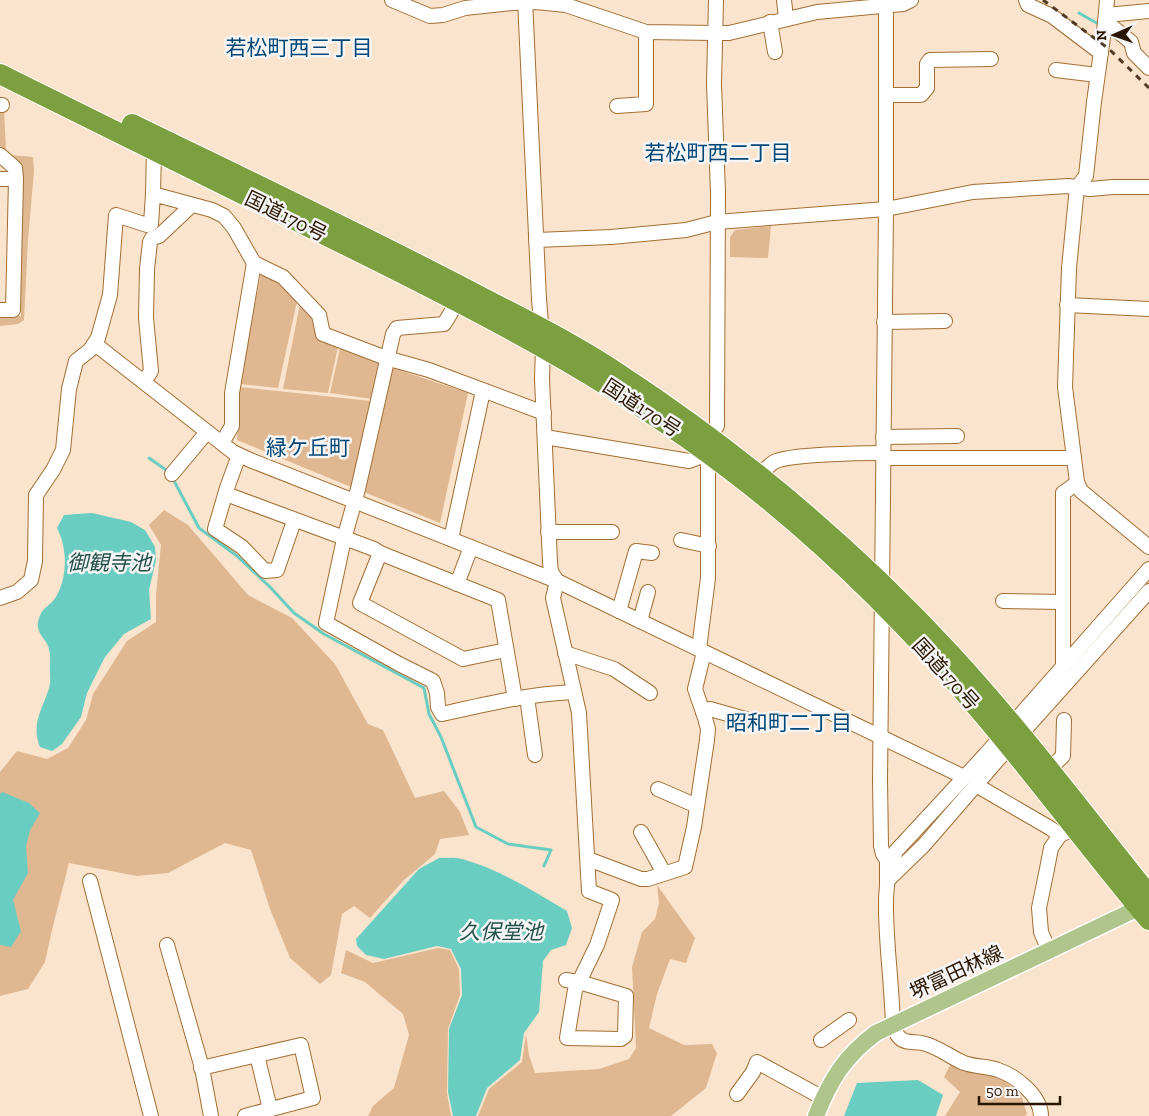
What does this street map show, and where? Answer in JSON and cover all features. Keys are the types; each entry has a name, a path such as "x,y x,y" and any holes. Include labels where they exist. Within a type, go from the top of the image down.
{"highway":[{"name":"国道170号","path":"0,59 430,270 542,338 681,434 709,445 760,475 854,556 953,656 1011,736 1067,832 1147,907"},
{"name":"国道170号","path":"0,74 458,301 542,338"},
{"name":"国道170号","path":"709,445 750,486 805,532 882,605 1011,736 1048,770 1147,907"}],"main road":[{"name":"堺富田林線","path":"816,1116 834,1076 856,1049 876,1033 1147,907"}],"street":[{"path":"392,0 430,16 442,15 465,8 525,1 566,5 646,32 714,33 729,32 817,12 886,3 903,4 911,0"},
{"path":"588,859 641,879 648,879 685,867 694,827 707,740 708,729 695,689 702,651 708,578 709,445 717,426 718,193 714,84 716,0"},
{"path":"784,0 786,18"},
{"path":"1026,0 1028,5 1052,16 1101,53"},
{"path":"1107,0 1086,176 1077,187 1069,268 1065,387 1077,483 1081,491 1149,547"},
{"path":"525,1 542,338 548,532 551,572 557,581"},
{"path":"886,3 880,846 887,860 886,913 893,1024 900,1039 907,1042 922,1043 966,1064 999,1070 1015,1079 1036,1100 1041,1116"},
{"path":"1105,22 1149,11"},
{"path":"770,22 775,52"},
{"path":"1105,22 1110,23 1131,42 1134,53 1149,68"},
{"path":"617,106 646,104 646,32"},
{"path":"886,95 922,95 927,88 927,64 930,60 991,59"},
{"path":"1056,70 1098,75"},
{"path":"0,598 17,592 31,580 34,562 36,495 53,470 63,450 69,389 76,361 95,344 110,295 116,215 147,225 151,224 154,150"},
{"path":"0,155 15,168 16,179 13,310 0,310"},
{"path":"0,179 16,179"},
{"path":"536,240 611,237 686,230 717,222 886,210 973,192 1068,186 1090,189 1113,187 1149,188"},
{"path":"153,194 212,210 224,216 234,228 254,263 283,277 319,315 323,334 386,358 429,370 544,413"},
{"path":"144,382 150,372 146,318 147,269 150,242 152,238 159,236 192,205"},
{"path":"222,443 232,426 232,393 254,263"},
{"path":"458,301 444,324 397,328 393,334 326,623 399,664 433,680 437,693 438,707 442,714 521,698 574,692"},
{"path":"1067,305 1149,309"},
{"path":"884,322 946,321"},
{"path":"95,344 207,432 240,455 557,581 970,781 1050,828 1067,832"},
{"path":"451,539 483,391"},
{"path":"172,474 207,432"},
{"path":"883,437 957,436"},
{"path":"544,437 688,461 709,445"},
{"path":"760,475 775,461 792,457 857,453 1074,458"},
{"path":"240,455 215,530 242,547 265,572 277,570 294,521"},
{"path":"1063,665 1063,493 1077,483"},
{"path":"226,494 294,521 374,549 380,554 498,600 506,650 521,698 535,755"},
{"path":"548,532 612,532"},
{"path":"682,540 709,546"},
{"path":"457,584 470,547"},
{"path":"619,611 636,552 652,553"},
{"path":"380,554 360,604 463,659 506,650"},
{"path":"1011,736 1063,665 1149,569"},
{"path":"557,581 552,598 579,712 589,891 612,900 597,945 572,981"},
{"path":"887,881 896,851 970,781 1149,591"},
{"path":"640,621 648,592"},
{"path":"1003,600 1063,602"},
{"path":"565,653 614,669 650,693"},
{"path":"703,712 710,709 763,724"},
{"path":"1048,770 1063,756 1064,720"},
{"path":"658,789 697,806"},
{"path":"641,832 664,873"},
{"path":"1049,951 1041,932 1039,908 1051,848 1067,832"},
{"path":"90,881 151,1116"},
{"path":"167,945 202,1068 211,1116"},
{"path":"572,981 626,996 625,1036 620,1039 567,1038 576,990 572,981"},
{"path":"821,1040 849,1020"},
{"path":"202,1068 300,1045 312,1098 245,1116"},
{"path":"257,1055 270,1109"},
{"path":"737,1094 753,1072 757,1062 823,1098"}],"shaded area":[{"path":"0,108 4,108 6,149 11,155 33,157 34,171 24,320 18,324 0,326 0,318 21,316 21,170 2,154 0,148"},
{"path":"771,226 768,258 730,257 730,237 735,230"},
{"path":"261,273 275,279 298,297 278,388 240,384"},
{"path":"301,299 315,312 319,338 338,347 328,393 283,389"},
{"path":"340,348 380,362 382,366 372,399 330,393"},
{"path":"393,368 468,393 440,523 364,492"},
{"path":"240,387 371,401 351,487 237,440"},
{"path":"164,510 188,525 248,595 292,618 335,664 368,724 383,730 415,798 444,791 460,812 469,835 440,839 435,854 404,880 370,918 354,906 342,914 331,975 320,984 290,958 270,909 251,850 225,843 168,873 137,876 69,863 45,962 28,989 0,996 0,772 17,751 47,759 68,748 86,720 93,694 127,641 156,622 156,594 161,545 149,525"},
{"path":"657,885 695,938 686,963 670,959 657,994 649,1028 684,1045 712,1044 717,1053 706,1088 671,1116 478,1116 489,1089 522,1062 526,1034 529,1055 535,1073 599,1069 629,1059 636,1048 632,967 642,932 655,919 659,903"},
{"path":"438,948 450,950 459,969 460,995 448,1029 447,1093 451,1116 368,1116 373,1106 394,1088 409,1035 403,1014 365,982 341,973 346,950 373,963"},
{"path":"951,1063 1000,1077 1021,1095 1027,1114 1025,1116 945,1116 960,1092 944,1077"}],"water":[{"name":"御観寺池","path":"92,513 131,522 145,530 155,547 156,560 149,590 151,619 124,634 105,657 87,693 81,717 62,744 52,751 40,747 37,731 39,717 50,686 50,652 47,643 38,629 38,622 44,609 57,595 63,579 64,552 57,528 64,515"},
{"path":"2,792 29,803 40,813 30,830 26,846 28,873 13,900 21,931 11,947 0,945 0,794"},
{"name":"久保堂池","path":"439,858 462,859 476,863 516,881 567,911 572,928 566,945 551,950 543,961 539,1012 524,1033 520,1060 487,1088 476,1116 453,1116 448,1092 449,1029 462,995 461,969 451,949 437,946 384,959 366,955 357,946 356,939 419,869"},
{"path":"918,1080 943,1095 936,1116 844,1116 857,1083"}],"waterway":[{"path":"1079,13 1100,25"},
{"path":"149,458 169,472"},
{"path":"172,477 199,528 237,556 294,613 324,634 424,688 429,714 441,737 476,827 508,844 551,850 544,866"}],"railway":[{"path":"1043,0 1109,49 1149,88"}],"district":[{"name":"若松町西三丁目","path":"299,48"},
{"name":"若松町西二丁目","path":"718,153"},
{"name":"緑ケ丘町","path":"308,448"},
{"name":"昭和町二丁目","path":"789,723"}]}
